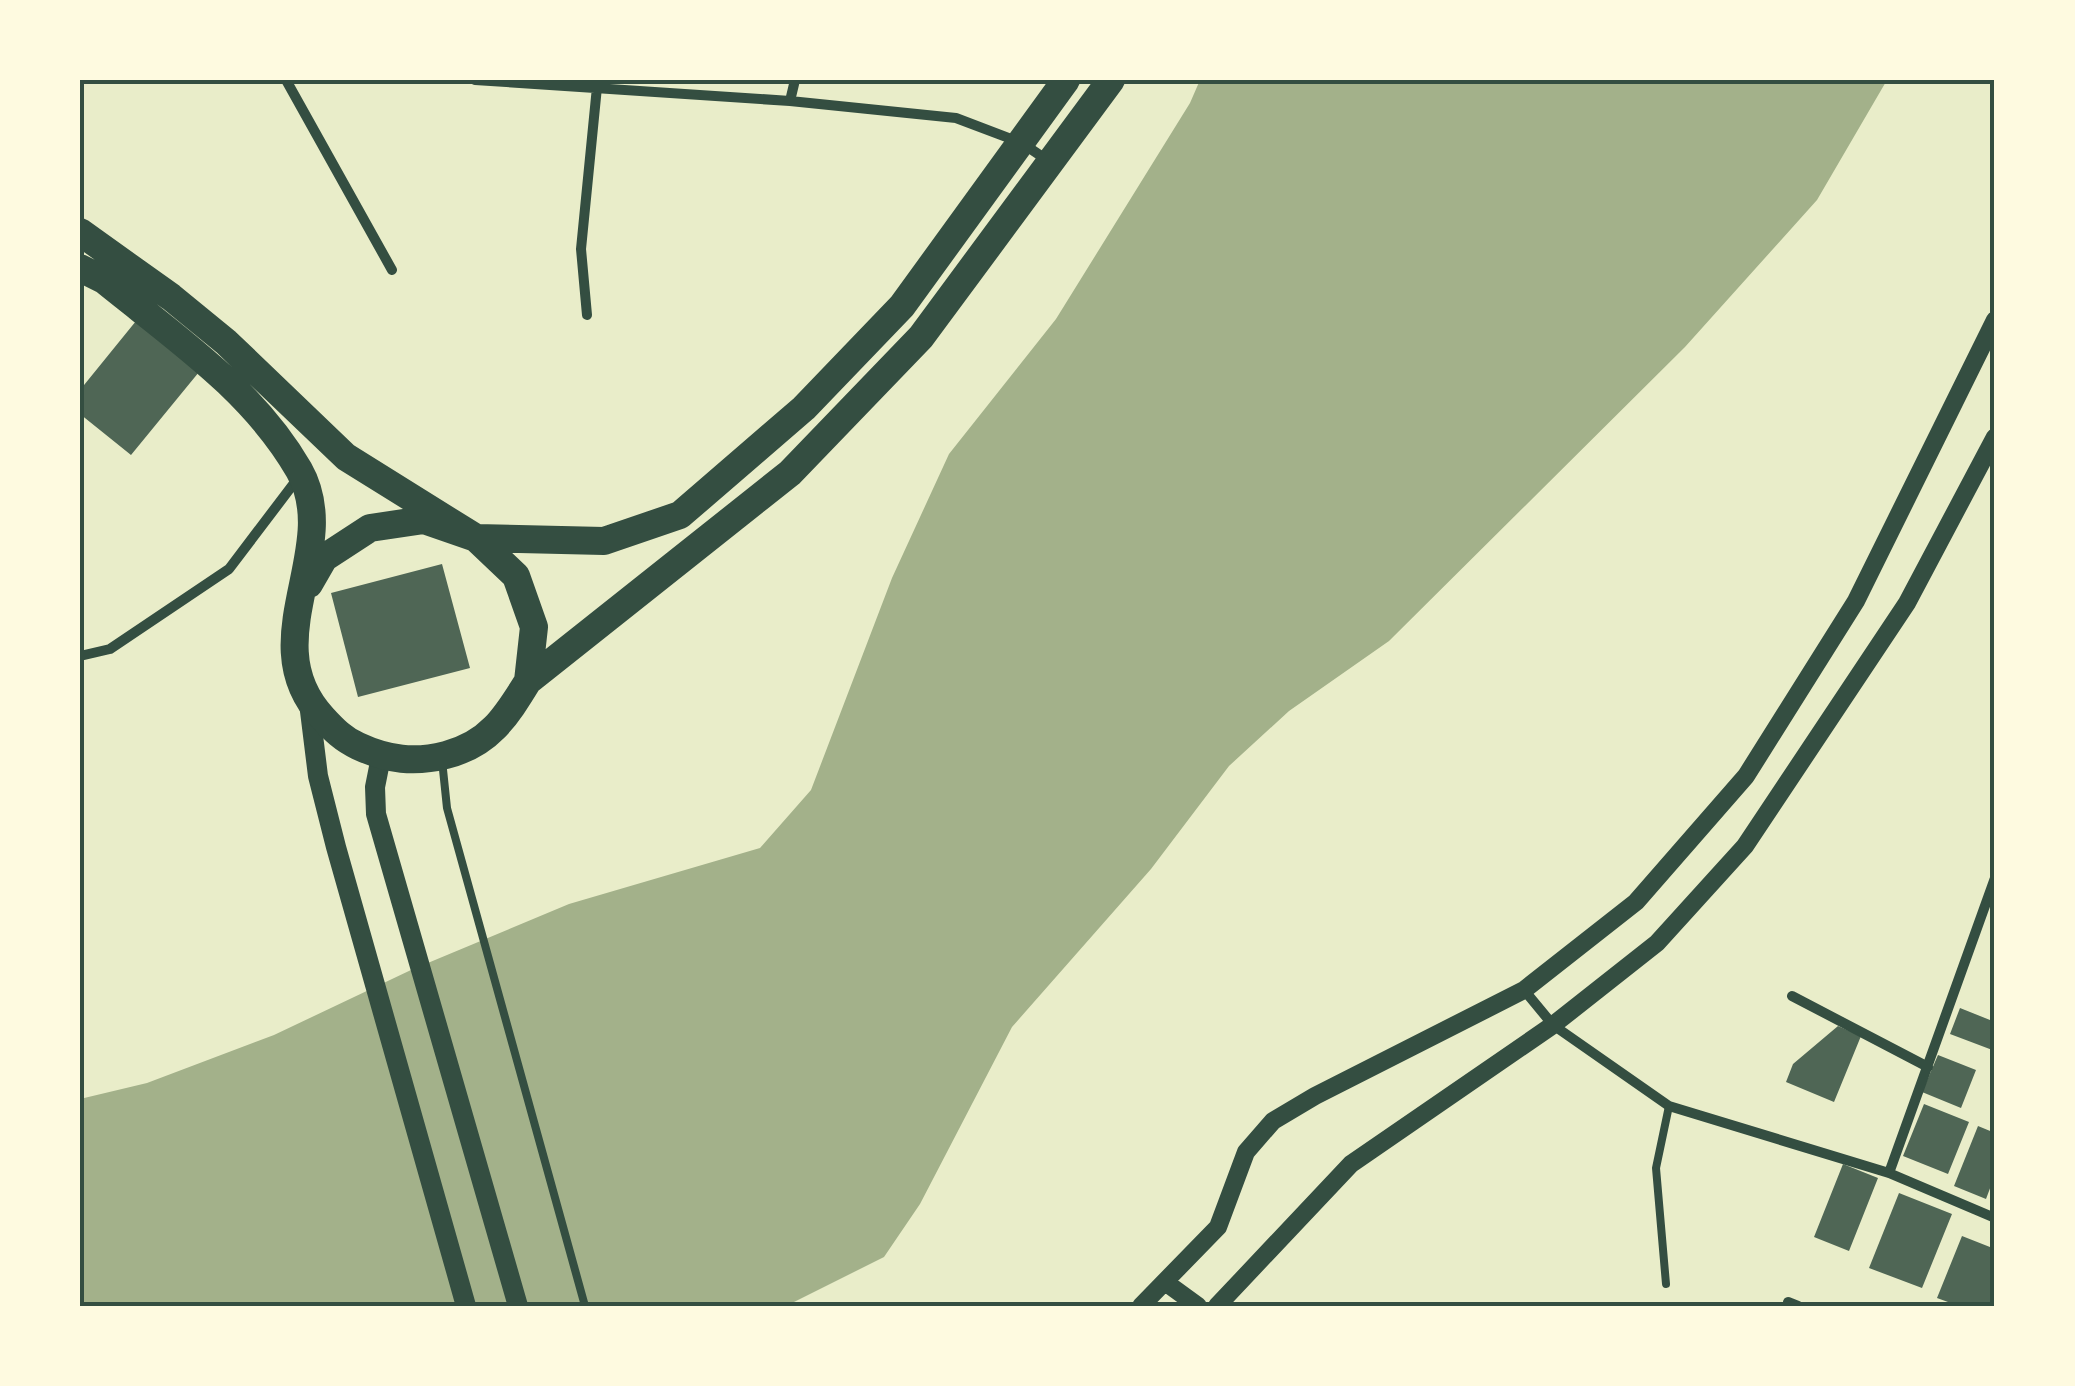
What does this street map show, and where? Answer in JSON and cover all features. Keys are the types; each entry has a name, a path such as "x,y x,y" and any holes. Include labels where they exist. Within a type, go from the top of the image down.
{"highway":[{"path":"297,605 324,558 370,528 424,520 476,538 604,542 680,514 804,408 902,306 1066,80"},
{"path":"80,268 118,292 256,408 301,474 310,506 309,555 297,605 292,655 309,702 343,739 382,757 423,761 464,750 503,722 528,681 790,473 921,338 1112,80"},
{"path":"80,232 226,342 346,456 476,538 516,576 534,627 528,681"}],"main road":[{"path":"309,702 318,776 336,847 466,1306"},
{"path":"382,757 376,814 518,1306"}],"street":[{"path":"286,80 392,270"},
{"path":"475,80 790,101 956,118 1022,143 1052,163"},
{"path":"790,101 795,80"},
{"path":"587,315 581,248 597,88"},
{"path":"1140,1306 1218,1226 1246,1152 1273,1121 1524,990 1636,902 1746,776 1856,601 1995,320"},
{"path":"1217,1306 1351,1164 1553,1025 1656,943 1744,846 1907,602 1995,437"},
{"path":"80,656 110,649 229,569 301,474"},
{"path":"1889,1173 1995,878"},
{"path":"1524,990 1553,1025 1670,1106 1889,1173 1995,1218"},
{"path":"1792,996 1928,1067"},
{"path":"1165,1282 1198,1306"}],"lane":[{"path":"442,756 447,808 585,1306"},
{"path":"1666,1284 1656,1168 1670,1106"}],"shaded area":[{"path":"1200,80 1887,80 1817,200 1685,347 1389,641 1289,711 1229,766 1151,869 1012,1027 920,1204 884,1257 786,1306 80,1306 80,1099 147,1083 274,1035 411,970 569,904 760,848 811,790 892,578 949,454 1056,319 1190,103"}],"building":[{"path":"136,321 199,372 131,455 80,414 80,390"},
{"path":"442,564 470,668 358,697 331,593"},
{"path":"1960,1008 1995,1022 1995,1051 1950,1034"},
{"path":"1838,1026 1861,1036 1834,1102 1786,1082 1793,1064"},
{"path":"1938,1055 1976,1070 1961,1108 1922,1092"},
{"path":"1924,1104 1969,1122 1948,1174 1903,1156"},
{"path":"1978,1126 1995,1133 1995,1175 1986,1199 1954,1186"},
{"path":"1843,1164 1878,1178 1849,1251 1814,1237"},
{"path":"1899,1193 1952,1214 1922,1288 1869,1268"},
{"path":"1962,1236 1995,1249 1995,1306 1959,1306 1937,1298"}]}
